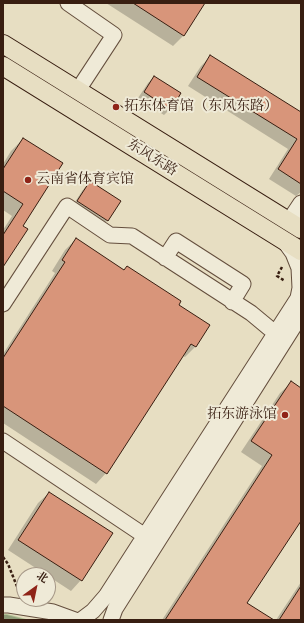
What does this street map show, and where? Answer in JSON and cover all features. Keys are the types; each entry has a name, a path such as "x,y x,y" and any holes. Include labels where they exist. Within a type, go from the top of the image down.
{"main road":[{"name":"东风东路","path":"3,44 289,221"},
{"name":"东风东路","path":"3,66 301,250"},
{"path":"266,229 272,229 278,225 279,221 289,221"}],"street":[{"path":"68,3 114,35 78,90"},
{"path":"289,221 301,203"},
{"path":"3,304 67,206 110,235 132,236 250,313 275,333"},
{"path":"81,620 93,611 106,596 298,298 301,278 297,260 283,240"},
{"path":"165,258 176,241 243,284 232,302"},
{"path":"111,620 115,609 301,315"},
{"path":"3,442 145,536"},
{"path":"3,605 9,604 53,612 75,620"}],"path":[{"path":"282,267 277,276 285,281"},
{"path":"3,557 8,564 26,608"}],"green space":[{"path":"3,614 7,614 30,620 3,620"}],"building":[{"path":"133,3 205,3 184,36"},
{"path":"210,55 301,112 301,184 278,169 297,139 197,77"},
{"path":"154,76 181,93 171,110 144,92"},
{"name":"云南省体育宾馆","path":"23,138 63,163 23,226 28,229 3,267 3,235 23,204 3,191 3,169"},
{"path":"90,181 121,201 108,221 77,201"},
{"path":"76,238 124,270 127,266 181,301 179,305 210,325 196,347 191,344 107,474 3,406 3,358 65,262 62,260"},
{"path":"291,381 301,388 301,521 247,603 274,620 165,620 272,455 251,441"},
{"path":"49,492 113,533 82,581 18,540"},
{"path":"301,586 301,620 279,620"}],"place":[{"name":"拓东体育馆（东风东路）","path":"116,107"},
{"name":"云南省体育宾馆","path":"28,180"},
{"name":"拓东游泳馆","path":"285,415"}]}
